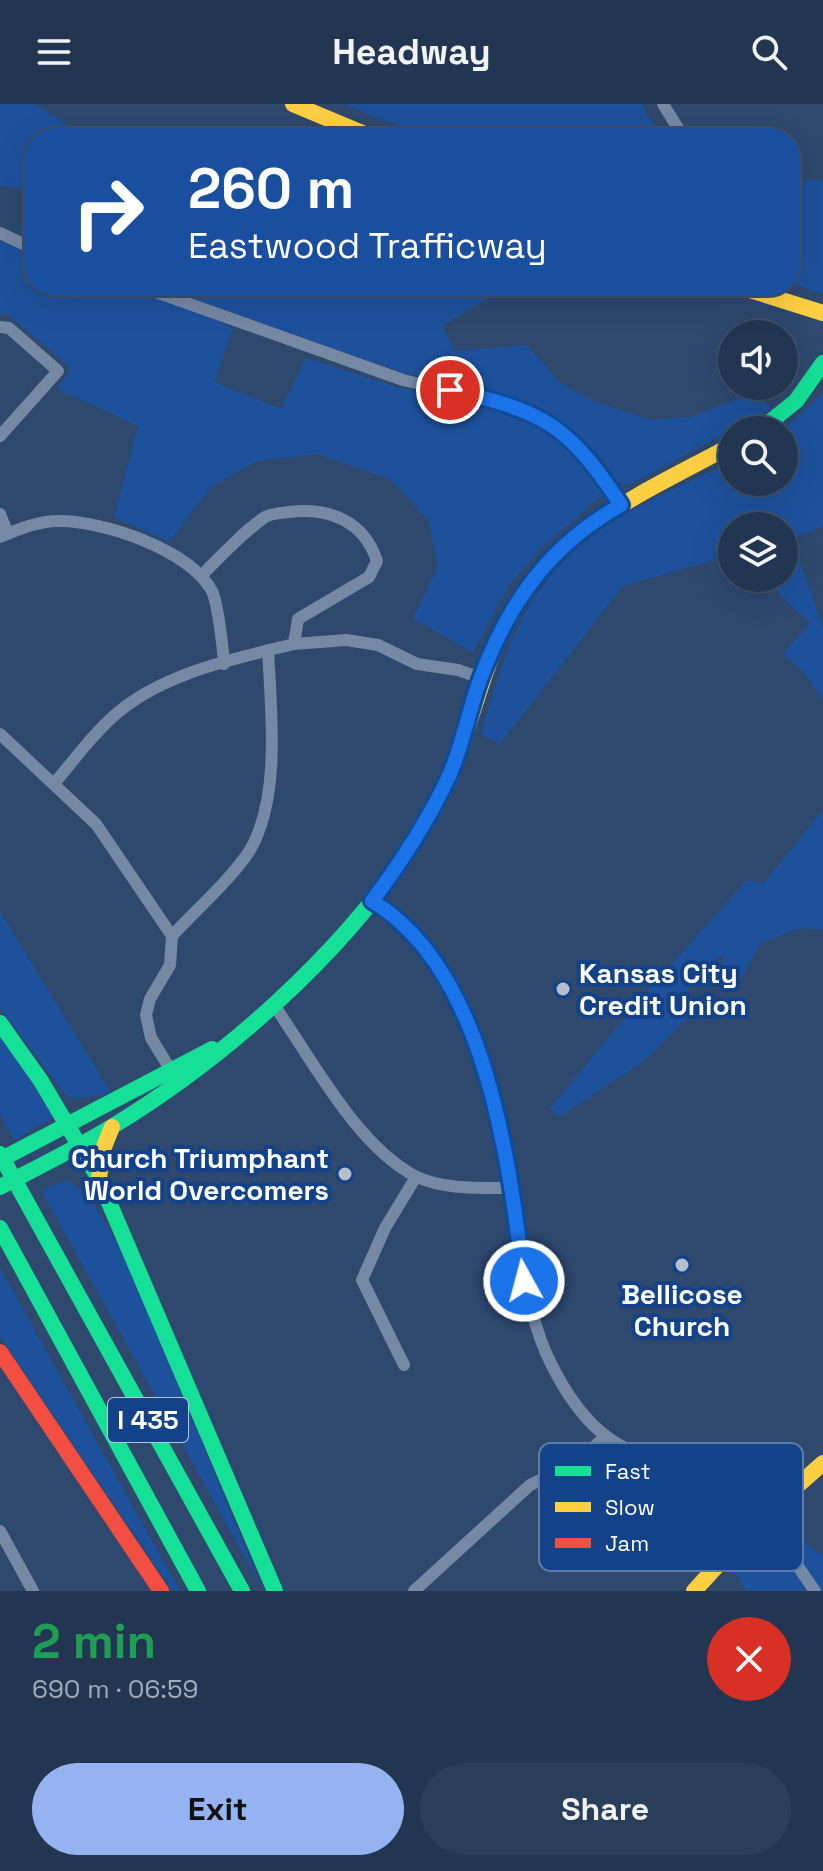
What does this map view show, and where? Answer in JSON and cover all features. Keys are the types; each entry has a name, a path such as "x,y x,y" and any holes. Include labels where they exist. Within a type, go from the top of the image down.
{"main road":[{"path":"293,104 350,128"},
{"path":"769,296 823,313"},
{"path":"782,416 802,395 823,363"},
{"path":"0,1187 112,1127 206,1064 274,1005 372,901 411,847 449,774 481,678 511,612 543,563 573,537 621,505 718,453"},
{"path":"0,1023 68,1125 99,1179 275,1591"},
{"path":"0,1157 232,1040"},
{"path":"99,1179 102,1152 112,1127"},
{"name":"I 435","path":"0,1157 54,1248 242,1591"},
{"name":"I 435","path":"0,1228 198,1591"},
{"path":"0,1352 161,1591"},
{"path":"803,1481 823,1463"},
{"path":"694,1591 712,1571"}],"street":[{"path":"663,104 678,128"},
{"path":"0,233 24,244"},
{"path":"167,296 403,380 522,408 566,436 590,458 621,505"},
{"path":"0,327 9,328 58,371 0,436"},
{"path":"201,576 268,515 319,510 351,523 372,546 377,561 369,577 298,619 294,644"},
{"path":"0,514 4,535 30,525 59,521 107,528 145,541 201,576 217,606 224,664"},
{"path":"54,784 97,732 133,701 174,680 268,650 294,644 346,640 378,645 417,664 458,670 481,678"},
{"path":"172,936 229,876 249,851 259,831 271,755 268,650"},
{"path":"0,734 96,824 172,936 170,965 150,999 146,1015 151,1038 172,1072"},
{"path":"372,901 391,913 413,934 447,984 490,1086 513,1188 531,1315 547,1355 576,1406 605,1437 618,1443"},
{"path":"274,1005 351,1116 371,1140 416,1177 479,1188 513,1188"},
{"path":"404,1365 362,1280 385,1228 416,1177"},
{"path":"598,1443 605,1437"},
{"path":"414,1591 530,1485 539,1481"},
{"path":"0,1531 33,1591"},
{"path":"801,1571 815,1591"}],"shaded area":[{"path":"0,104 34,104 73,128 24,128 24,189 0,186"},
{"path":"344,104 641,104 656,128 403,128"},
{"path":"800,180 823,180 823,294 800,286"},
{"path":"24,200 24,234 21,233"},
{"path":"0,241 24,251 24,296 149,296 201,313 233,328 214,382 281,409 306,358 394,386 485,407 543,428 568,444 589,466 604,494 542,547 508,587 473,653 413,618 438,567 429,521 390,479 317,454 257,461 211,487 169,542 114,517 138,426 57,389 71,368 10,316 0,313"},
{"path":"185,296 492,296 442,326 456,351 527,345 560,383 598,403 650,420 692,417 734,400 762,400 771,409 758,416 718,416 718,437 627,486 618,482 601,457 559,422 527,402 404,373"},
{"path":"823,393 823,526 798,536 798,512 718,512 718,559 623,586 500,744 481,735 510,644 539,592 558,569 580,547 622,516 718,467 718,496 798,496 798,416"},
{"path":"798,556 823,627 823,700 803,672 783,654 810,623 776,592 798,592"},
{"path":"823,810 823,930 801,928 761,943 738,984 723,980 722,955 687,979 690,1015 644,1061 559,1117 550,1108 643,996 747,880 763,884"},
{"path":"0,911 111,1093 76,1099 65,1094 0,1008"},
{"path":"0,1034 57,1115 14,1140 0,1114"},
{"path":"66,1180 84,1195 102,1218 135,1280 262,1588 41,1190"},
{"path":"0,1268 180,1591 173,1591 0,1336"},
{"path":"803,1541 823,1556 823,1591 746,1591 735,1571 803,1571"}],"traffic: fast":[{"path":"777,416 796,401 823,363"},
{"path":"0,1187 86,1142 154,1100 196,1070 276,1003 314,966 382,889 415,841 444,784"},
{"path":"0,1023 41,1081 99,1179 275,1591"},
{"path":"0,1160 212,1049"},
{"path":"0,1154 242,1591"},
{"path":"0,1228 198,1591"}],"traffic: slow":[{"path":"293,104 350,128"},
{"path":"769,296 823,313"},
{"path":"444,784 461,747 502,629 520,595 544,566 600,519 718,453"},
{"path":"99,1179 102,1152 112,1127"},
{"path":"803,1481 823,1463"},
{"path":"694,1591 712,1571"}],"traffic: jam":[{"path":"0,1352 161,1591"}],"place":[{"name":"Kansas City Credit Union","path":"563,989"},
{"name":"Church Triumphant World Overcomers","path":"345,1174"},
{"name":"Bellicose Church","path":"682,1265"}],"route":[{"path":"450,390 522,408 546,421 590,458 621,505 573,537 543,563 523,590 504,624 481,678 465,732 431,812 411,847 372,901 391,913 432,958 472,1035 504,1139 524,1281"}]}
